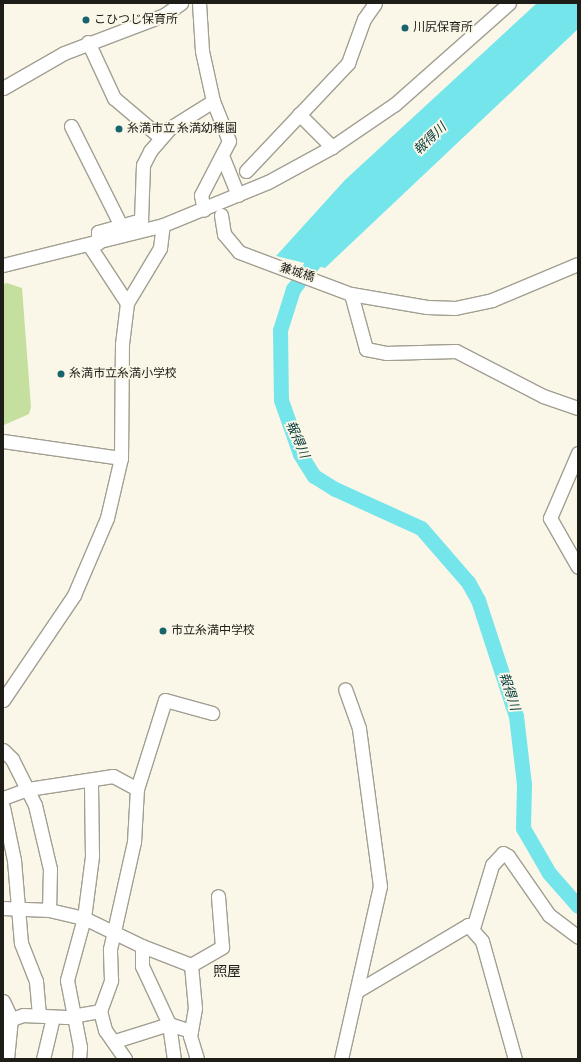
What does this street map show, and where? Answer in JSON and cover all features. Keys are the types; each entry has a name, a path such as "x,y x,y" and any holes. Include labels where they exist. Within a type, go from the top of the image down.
{"street":[{"path":"4,83 88,42 164,15 180,3"},
{"path":"199,3 202,51 213,101 229,141 223,158 201,195 204,210"},
{"path":"246,171 348,63 364,19 375,3"},
{"path":"3,265 94,244 163,225 204,210 238,195 332,147 395,104 509,3"},
{"path":"88,42 114,98 160,137"},
{"path":"126,303 94,244 98,232 141,220 143,165 160,137 213,101"},
{"path":"299,114 332,147"},
{"path":"71,126 121,226"},
{"path":"223,158 238,195"},
{"name":"兼城橋","path":"221,215 222,229 230,245 260,261 334,285 351,294 427,307 455,308 492,300 578,264"},
{"path":"3,700 74,596 109,511 121,458 122,344 126,303 160,248 163,225"},
{"path":"351,294 366,349 386,353 456,351 543,396 578,408"},
{"path":"3,441 121,458"},
{"path":"578,453 550,518 578,567"},
{"path":"341,1059 378,908 379,861 360,728 345,689"},
{"path":"125,1059 115,1041 105,1030 100,1011 111,980 110,949 116,933 134,842 137,789 165,700 212,713"},
{"path":"3,750 28,789 41,826 50,869 49,910"},
{"path":"3,798 28,789 113,776 137,789"},
{"path":"78,1059 80,1047 67,980 84,918 92,856 91,780"},
{"path":"3,807 14,860 21,943 36,980 39,1014"},
{"path":"515,1059 490,967 473,928 492,864 502,853 508,856 549,915 578,937"},
{"path":"191,965 222,947 218,896"},
{"path":"3,908 49,910 84,918 142,946 191,965"},
{"path":"357,992 459,927 473,928"},
{"path":"142,946 142,966 169,1024 174,1059"},
{"path":"191,965 195,1008 191,1031 197,1059"},
{"path":"3,1001 7,1020 7,1059"},
{"path":"7,1020 39,1014 53,1017 73,1016 100,1011"},
{"path":"43,1059 53,1017"},
{"path":"115,1041 169,1024 191,1031"}],"green space":[{"path":"7,283 22,288 31,407 29,414 4,425 3,284"}],"water":[{"path":"537,3 578,3 578,29 325,268 276,256 345,180"}],"waterway":[{"name":"報得川","path":"324,249 293,289 280,330 281,400 300,454 314,476 335,489 421,528 468,582 478,600 516,716 524,784 523,828 549,873 578,906"}],"place":[{"name":"こひつじ保育所","path":"86,20"},
{"name":"川尻保育所","path":"405,28"},
{"name":"糸満市立 糸満幼稚園","path":"119,129"},
{"name":"糸満市立糸満小学校","path":"61,374"},
{"name":"市立糸満中学校","path":"163,631"}],"district":[{"name":"照屋","path":"227,972"}]}
